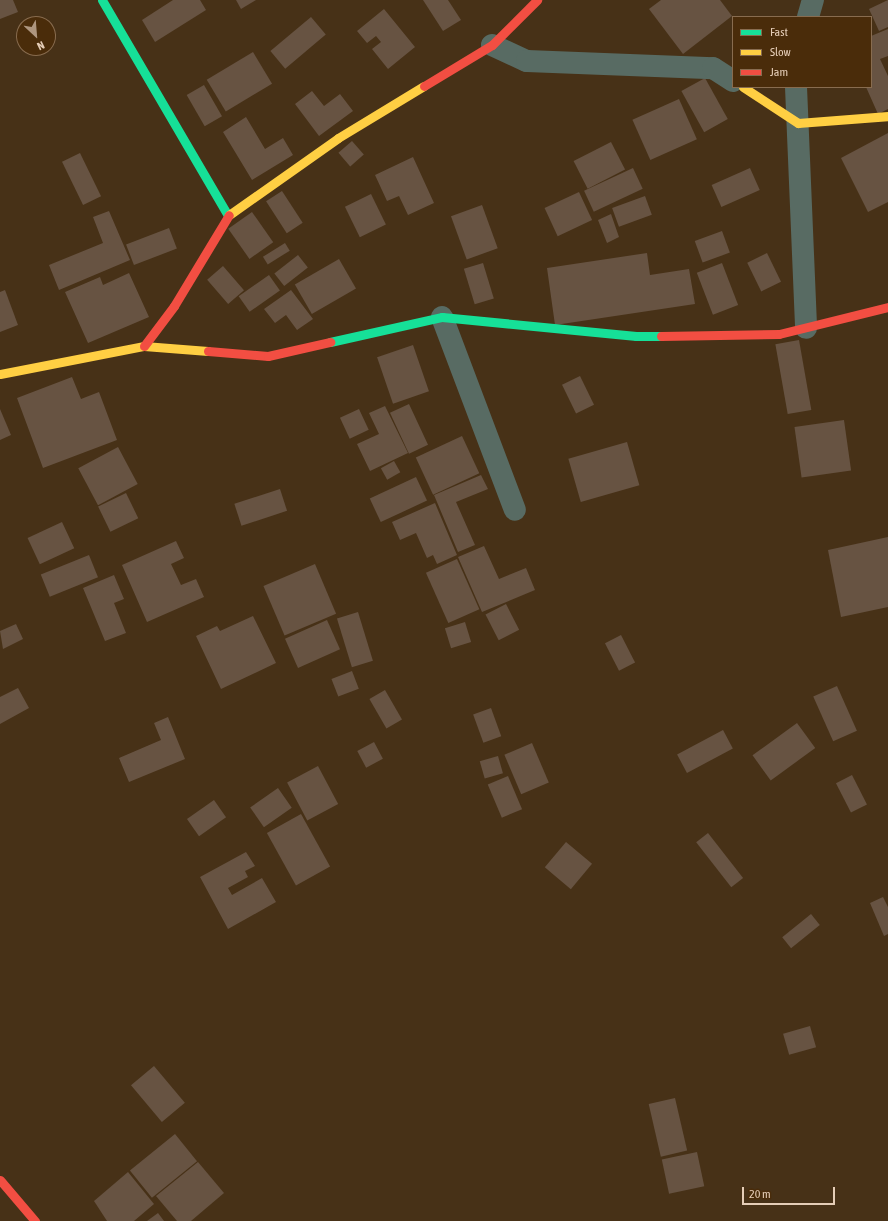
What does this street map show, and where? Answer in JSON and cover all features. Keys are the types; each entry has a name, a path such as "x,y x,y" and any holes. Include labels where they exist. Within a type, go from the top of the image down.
{"street":[{"path":"102,0 228,216"},
{"path":"144,346 174,306 228,216 338,138 492,45 537,0"},
{"path":"808,16 813,0"},
{"path":"492,45 528,61 713,68 732,80"},
{"path":"745,88 798,123 888,116"},
{"path":"796,88 806,328"},
{"path":"0,374 144,346 268,356 442,317 636,336 779,334 888,307"},
{"path":"442,317 514,510"},
{"path":"0,1180 35,1221"}],"building":[{"path":"0,0 13,0 18,12 0,19"},
{"path":"173,0 200,0 206,10 155,42 142,20"},
{"path":"236,0 256,0 241,9"},
{"path":"423,0 448,0 461,20 443,31"},
{"path":"661,0 720,0 732,16 683,54 649,9"},
{"path":"888,0 888,27 879,31 869,9"},
{"path":"384,9 415,47 388,69 372,49 381,42 376,36 367,43 357,31"},
{"path":"311,17 326,35 285,69 270,51"},
{"path":"888,29 888,56 880,59 888,76 888,109 878,114 866,88 872,88 872,36"},
{"path":"253,52 272,84 226,112 207,80"},
{"path":"705,78 728,119 704,132 681,91"},
{"path":"204,85 222,116 205,126 187,95"},
{"path":"312,91 324,106 340,94 353,111 319,136 295,104"},
{"path":"679,99 697,139 650,160 632,120"},
{"path":"246,117 265,149 283,138 293,155 252,180 223,132"},
{"path":"888,133 888,202 868,212 841,158"},
{"path":"352,141 364,155 350,166 338,153"},
{"path":"611,142 625,170 588,189 574,161"},
{"path":"80,153 101,196 83,205 62,162"},
{"path":"413,157 434,203 408,215 399,196 387,201 375,175"},
{"path":"633,168 643,189 594,212 584,191"},
{"path":"750,168 760,190 721,207 712,185"},
{"path":"282,191 303,223 287,233 266,201"},
{"path":"579,192 592,220 558,236 545,208"},
{"path":"371,194 386,225 360,237 345,207"},
{"path":"645,196 652,215 619,227 612,208"},
{"path":"482,205 498,248 467,260 451,216"},
{"path":"109,211 130,260 59,290 49,265 103,243 93,217"},
{"path":"252,212 273,242 249,259 228,229"},
{"path":"611,214 619,237 607,243 598,220"},
{"path":"169,228 177,249 134,265 126,244"},
{"path":"722,231 730,253 703,263 695,241"},
{"path":"285,243 290,251 268,264 263,257"},
{"path":"647,253 650,275 689,269 695,304 555,325 547,268"},
{"path":"767,253 781,282 761,291 747,263"},
{"path":"298,255 308,268 284,286 274,273"},
{"path":"339,259 356,288 312,314 295,284"},
{"path":"483,263 494,298 475,304 464,269"},
{"path":"722,263 738,305 713,315 697,273"},
{"path":"223,266 244,290 228,304 207,280"},
{"path":"129,273 149,317 88,343 65,292 100,277 103,285"},
{"path":"269,275 280,291 250,312 239,296"},
{"path":"5,290 18,325 0,332 0,292"},
{"path":"291,290 313,319 297,330 286,315 275,323 264,309"},
{"path":"799,340 811,410 788,414 775,344"},
{"path":"413,345 429,391 393,404 377,357"},
{"path":"580,376 594,405 576,414 562,385"},
{"path":"72,377 81,399 99,392 117,440 43,468 17,398"},
{"path":"409,404 428,445 409,454 390,413"},
{"path":"385,406 408,453 370,471 357,444 379,434 369,413"},
{"path":"0,409 11,435 0,440"},
{"path":"359,409 369,430 350,439 340,418"},
{"path":"844,420 851,471 802,477 794,427"},
{"path":"462,436 479,473 433,495 416,458"},
{"path":"627,442 639,485 581,502 568,459"},
{"path":"118,447 138,484 98,505 78,468"},
{"path":"394,461 400,472 387,480 381,468"},
{"path":"481,475 488,489 456,502 475,545 458,552 434,495"},
{"path":"416,477 427,501 381,522 370,499"},
{"path":"280,489 287,511 241,526 234,504"},
{"path":"126,493 138,518 110,532 98,507"},
{"path":"435,503 457,555 437,564 433,555 427,558 416,533 400,540 392,522"},
{"path":"62,522 74,548 40,564 28,538"},
{"path":"888,537 888,607 841,617 828,550"},
{"path":"176,541 184,558 171,564 181,585 196,579 204,597 147,622 122,565"},
{"path":"484,546 499,579 526,568 535,590 482,612 458,557"},
{"path":"89,555 98,577 50,597 41,574"},
{"path":"457,559 479,609 448,623 426,573"},
{"path":"315,564 336,614 285,636 263,586"},
{"path":"114,575 124,599 114,603 126,633 105,641 83,588"},
{"path":"506,604 519,630 499,640 486,614"},
{"path":"358,612 373,661 352,667 337,618"},
{"path":"253,616 276,663 221,689 196,636 217,626 220,631"},
{"path":"327,620 340,649 298,668 285,639"},
{"path":"465,622 471,642 451,648 445,628"},
{"path":"16,624 23,639 3,649 0,631"},
{"path":"621,635 635,663 619,671 605,643"},
{"path":"352,671 359,689 338,697 331,679"},
{"path":"837,686 857,731 833,741 813,697"},
{"path":"18,688 29,708 0,724 0,697"},
{"path":"385,690 402,719 386,728 369,699"},
{"path":"491,708 501,736 483,743 473,714"},
{"path":"168,717 185,759 129,782 119,758 161,740 154,723"},
{"path":"797,723 815,748 771,780 753,755"},
{"path":"723,730 733,749 687,773 677,754"},
{"path":"374,742 383,759 366,768 357,751"},
{"path":"532,743 549,783 521,794 504,755"},
{"path":"498,756 503,773 485,779 480,761"},
{"path":"318,766 338,804 307,820 287,782"},
{"path":"852,775 867,804 851,813 836,783"},
{"path":"508,776 522,809 502,818 488,785"},
{"path":"278,788 292,808 264,827 250,808"},
{"path":"214,800 226,817 199,836 187,819"},
{"path":"301,814 330,866 296,885 267,833"},
{"path":"708,833 743,878 731,887 696,842"},
{"path":"566,842 592,864 571,889 545,867"},
{"path":"246,852 255,866 245,871 248,877 228,888 232,895 262,878 276,902 228,929 200,877"},
{"path":"883,897 888,907 888,934 884,936 870,903"},
{"path":"811,914 820,925 791,948 782,937"},
{"path":"810,1026 816,1047 789,1055 783,1034"},
{"path":"154,1066 185,1103 162,1122 131,1085"},
{"path":"675,1098 687,1151 661,1157 649,1104"},
{"path":"175,1134 197,1161 152,1198 130,1171"},
{"path":"697,1152 704,1186 669,1194 662,1159"},
{"path":"198,1162 224,1193 191,1221 177,1221 156,1196"},
{"path":"128,1172 154,1204 134,1221 107,1221 94,1201"},
{"path":"158,1213 164,1221 147,1221"}],"traffic: fast":[{"path":"102,0 228,216"},
{"path":"330,342 442,317 636,336 661,336"}],"traffic: slow":[{"path":"229,215 338,138 424,86"},
{"path":"745,88 798,123 888,116"},
{"path":"0,374 144,346 208,351"}],"traffic: jam":[{"path":"424,86 492,45 537,0"},
{"path":"144,346 174,306 229,215"},
{"path":"661,336 779,334 888,307"},
{"path":"208,351 268,356 330,342"},
{"path":"0,1180 35,1221"}]}
